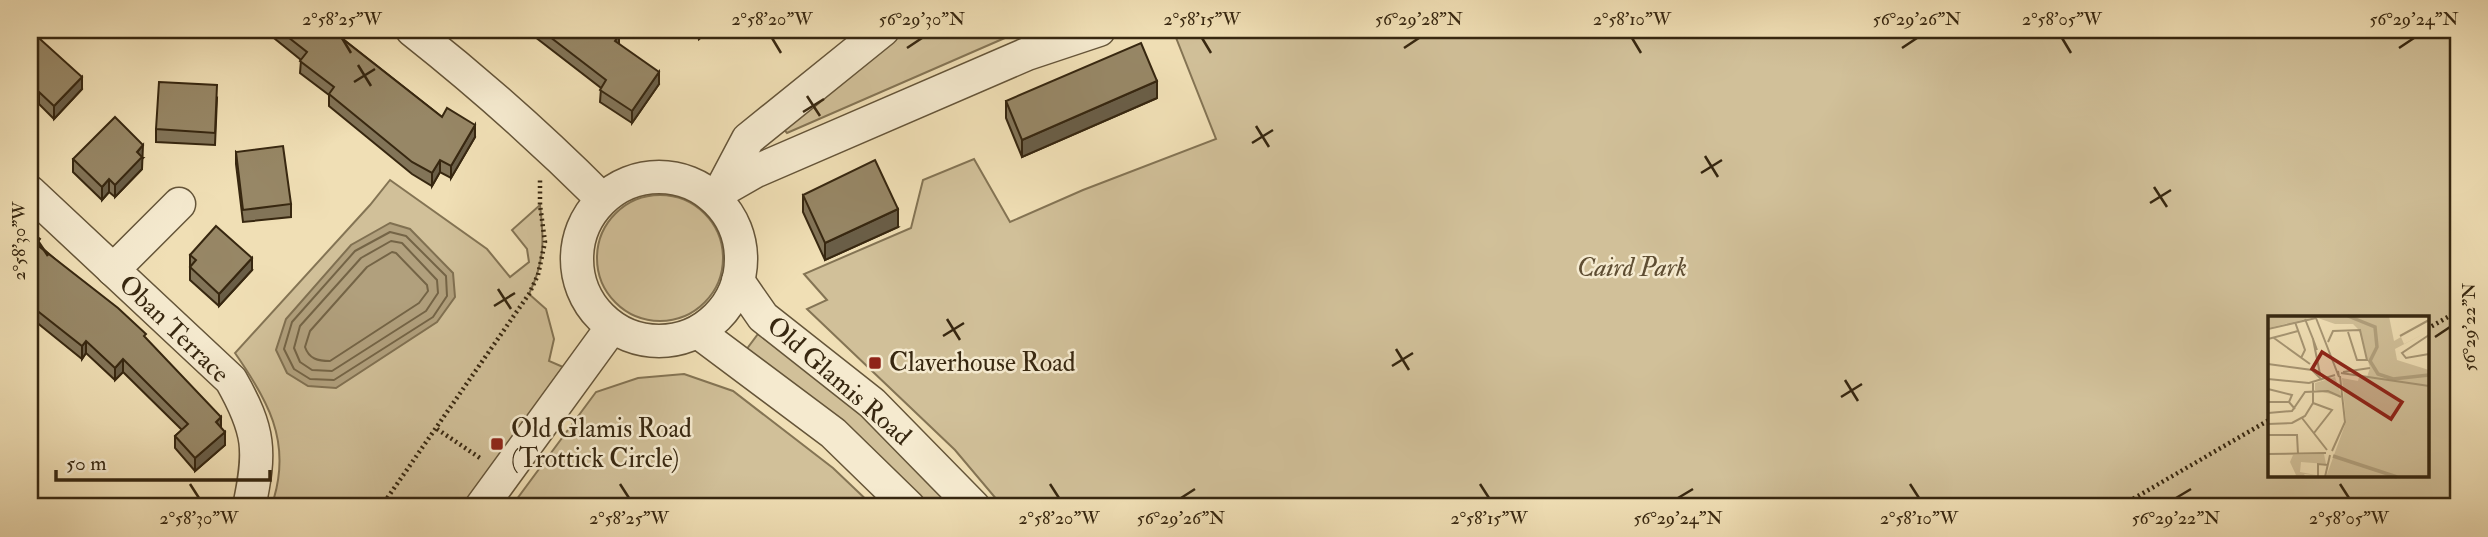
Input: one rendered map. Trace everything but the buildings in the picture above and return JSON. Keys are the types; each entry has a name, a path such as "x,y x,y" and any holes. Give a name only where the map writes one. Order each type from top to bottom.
{"street":[{"path":"412,30 469,75 559,156 602,199"},
{"path":"716,194 748,139 883,30"},
{"path":"716,194 754,172 1027,54 1099,30"},
{"path":"653,177 679,179 716,194 738,235 741,258 738,281 723,311 698,332 671,341 641,340 612,327 592,308 579,282 576,253 584,225 602,199 626,183 653,177"},
{"name":"Oban Terrace","path":"30,192 231,380 247,408 256,435 257,467 249,507"},
{"name":"Oban Terrace","path":"113,270 179,204"},
{"name":"Old Glamis Road","path":"738,281 763,317 872,403 974,507"},
{"path":"481,507 612,327"},
{"name":"Old Glamis Road","path":"698,332 833,433 909,507"}],"path":[{"path":"381,507 529,294 538,275 545,242 540,205 540,175 559,156"},
{"path":"2428,328 2458,311"},
{"path":"2119,507 2268,421"},
{"path":"437,429 503,475"}],"green space":[{"path":"899,30 1011,30 1014,34 787,133 780,125"},
{"name":"Caird Park","path":"1173,30 2458,30 2458,507 1003,507 955,450 807,309 827,300 804,274 911,228 923,180 974,159 1010,222 1083,190 1216,139"},
{"path":"390,180 487,249 510,277 529,262 527,249 512,230 540,205 542,250 538,271 529,294 546,309 554,339 549,361 563,367 464,507 288,507 274,498 280,457 273,421 257,387 235,353"},
{"path":"660,195 684,200 704,214 718,234 723,258 718,282 704,302 684,316 660,321 636,316 616,302 602,282 597,258 602,234 616,214 636,200"},
{"path":"758,334 862,412 954,507 930,507 847,427 746,350"},
{"path":"684,374 733,391 833,468 874,507 511,507 596,392 638,378"}],"water":[{"path":"390,223 410,229 453,273 455,297 437,322 336,388 308,386 287,373 276,350 286,319 351,245"}],"place":[{"name":"Claverhouse Road","path":"875,363"},
{"name":"Old Glamis Road (Trottick Circle)","path":"497,444"}]}
